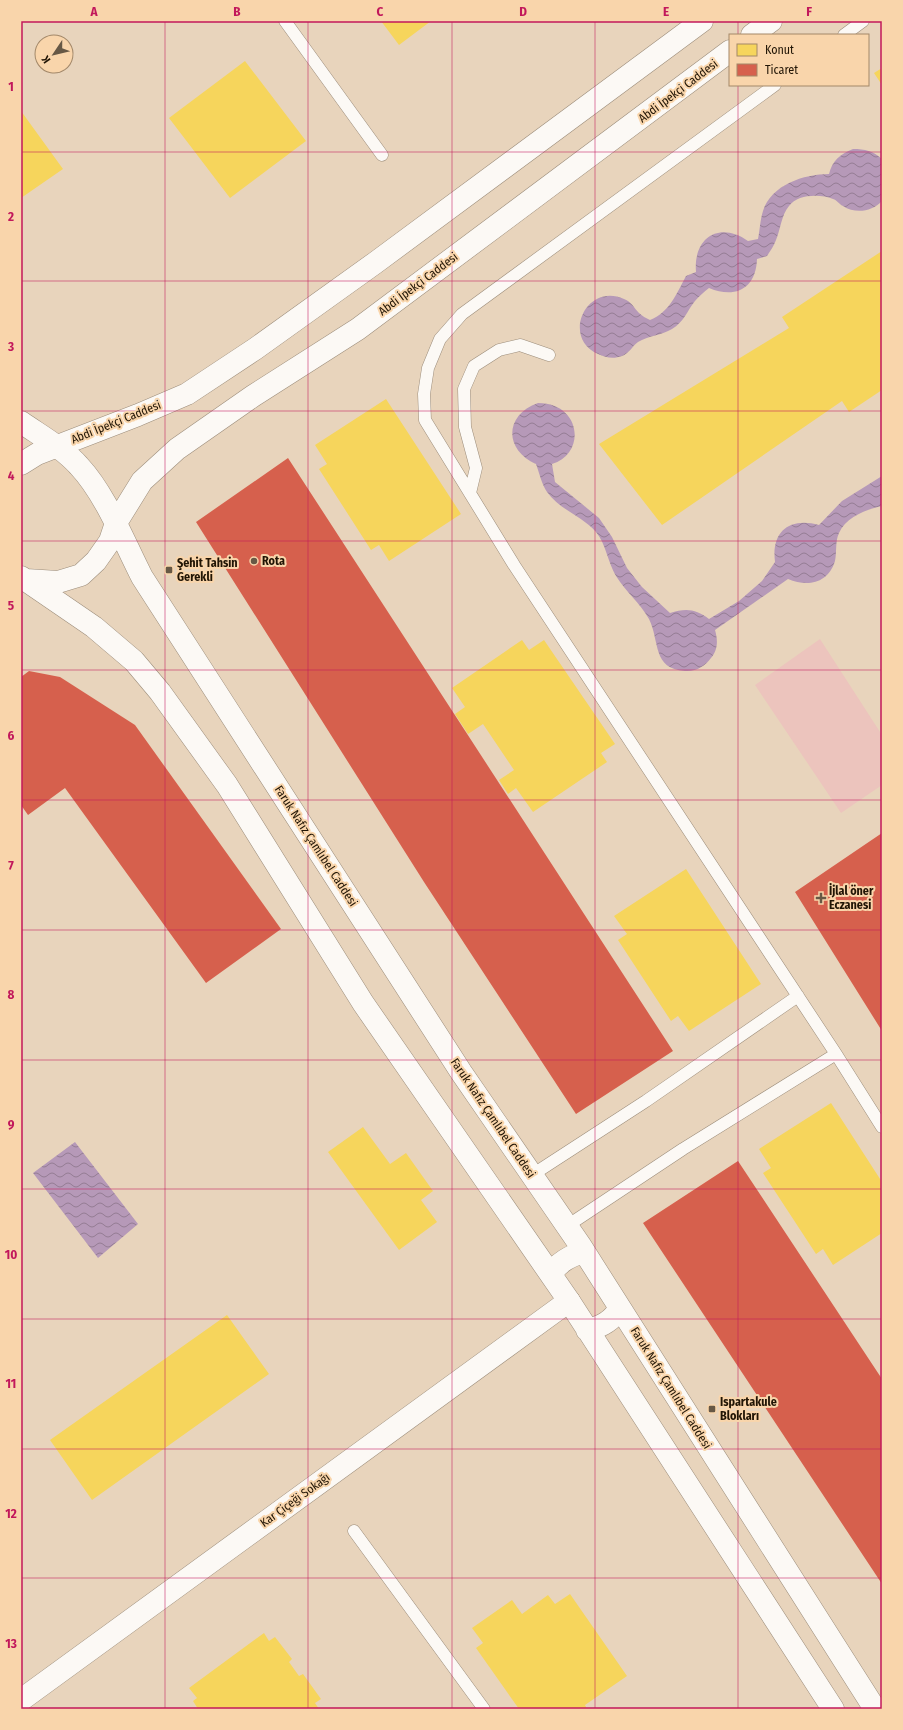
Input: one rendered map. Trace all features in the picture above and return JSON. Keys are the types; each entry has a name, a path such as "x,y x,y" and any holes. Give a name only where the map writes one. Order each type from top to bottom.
{"street":[{"name":"Abdi İpekçi Caddesi","path":"57,446 138,415 187,394 256,349 375,263 702,21"},
{"path":"753,34 771,21"},
{"name":"Abdi İpekçi Caddesi","path":"116,523 142,481 177,448 253,396 358,329 729,53"},
{"name":"Faruk Nafız Çamlıbel Caddesi","path":"21,422 57,446 80,466 101,497 116,523 142,577 461,1072 584,1252 875,1709"},
{"path":"21,464 37,454 57,446"},
{"path":"22,580 58,582 81,575 96,561 110,541 116,523"},
{"path":"22,580 94,627 134,661 160,692 227,784 363,1003 569,1301 832,1709"},
{"path":"550,1274 557,1265 572,1255 584,1252"},
{"name":"Kar Çiçeği Sokağı","path":"21,1700 569,1301"},
{"path":"587,1330 599,1328 614,1317 620,1308"}],"lane":[{"path":"285,21 382,155"},
{"path":"845,34 863,21"},
{"path":"774,86 462,314 440,339 428,368 424,394 425,420 514,565 836,1054 882,1127"},
{"path":"470,493 476,468 464,427 464,389 474,366 499,350 520,345 549,355"},
{"path":"532,1175 646,1101 798,996"},
{"path":"567,1226 683,1149 836,1054"},
{"path":"354,1531 484,1709"}],"shaded area":[{"path":"820,639 882,735 882,785 841,813 755,685"}],"water":[{"path":"853,149 869,151 882,159 882,201 878,205 868,210 858,211 848,209 828,197 810,196 798,199 786,210 778,236 773,246 767,256 757,259 753,278 742,289 735,292 727,292 709,288 697,299 676,326 668,331 638,342 622,356 610,358 598,354 587,346 581,336 580,325 583,314 589,305 599,298 610,296 627,300 640,314 650,320 657,317 672,302 686,276 696,272 696,260 699,250 710,236 728,232 738,235 748,241 758,239 763,211 773,194 799,179 809,176 829,174 832,165 837,158"},
{"path":"538,403 552,405 563,411 571,419 574,429 574,440 571,450 563,458 552,464 555,482 599,518 612,537 627,568 642,587 670,613 681,610 691,610 700,613 709,619 739,601 762,581 775,562 776,542 785,529 791,525 799,523 819,525 842,501 882,476 882,506 870,509 852,518 842,527 837,539 835,561 832,569 822,579 816,582 802,583 788,579 715,630 717,637 716,648 709,661 703,666 689,671 674,669 667,665 662,659 649,619 616,576 605,548 596,532 552,498 544,486 536,464 526,458 518,450 512,433 514,424 527,408"},
{"path":"75,1142 138,1224 98,1258 33,1173"}],"building: Konut":[{"path":"381,21 431,21 399,45"},
{"path":"245,61 306,141 230,198 169,118"},
{"path":"882,68 882,85 874,73"},
{"path":"21,111 63,169 21,198"},
{"path":"882,251 882,390 849,412 842,401 662,525 599,444 789,328 782,317"},
{"path":"386,399 461,514 389,561 379,545 371,550 319,469 327,464 315,445"},
{"path":"522,640 529,650 544,640 615,744 601,753 607,762 533,812 516,788 508,794 499,780 514,770 483,724 468,734 455,714 465,707 452,688"},
{"path":"686,869 761,984 689,1031 678,1016 671,1021 618,940 627,934 614,916"},
{"path":"831,1103 882,1182 882,1233 833,1265 823,1249 816,1254 763,1173 771,1168 759,1149"},
{"path":"363,1127 390,1164 406,1153 433,1191 421,1200 437,1222 399,1250 328,1152"},
{"path":"227,1315 269,1374 92,1500 50,1440"},
{"path":"570,1594 627,1676 585,1705 587,1709 519,1709 476,1648 483,1643 472,1628 512,1600 522,1614 548,1595 555,1604"},
{"path":"264,1633 269,1641 275,1637 292,1659 289,1662 299,1676 303,1674 321,1699 315,1703 319,1709 198,1709 193,1701 197,1698 189,1688"}],"building: Ticaret":[{"path":"288,458 673,1051 576,1114 424,882 196,522"},
{"path":"29,671 60,677 135,725 281,929 206,983 65,788 28,815 21,805 21,677"},
{"path":"882,833 882,1031 795,892"},
{"path":"738,1161 882,1379 882,1584 643,1223"}],"place":[{"name":"Rota","path":"254,561"},
{"name":"Şehit Tahsin Gerekli","path":"169,570"},
{"name":"İjlal öner Eczanesi","path":"821,898"},
{"name":"Ispartakule Blokları","path":"712,1409"}]}
